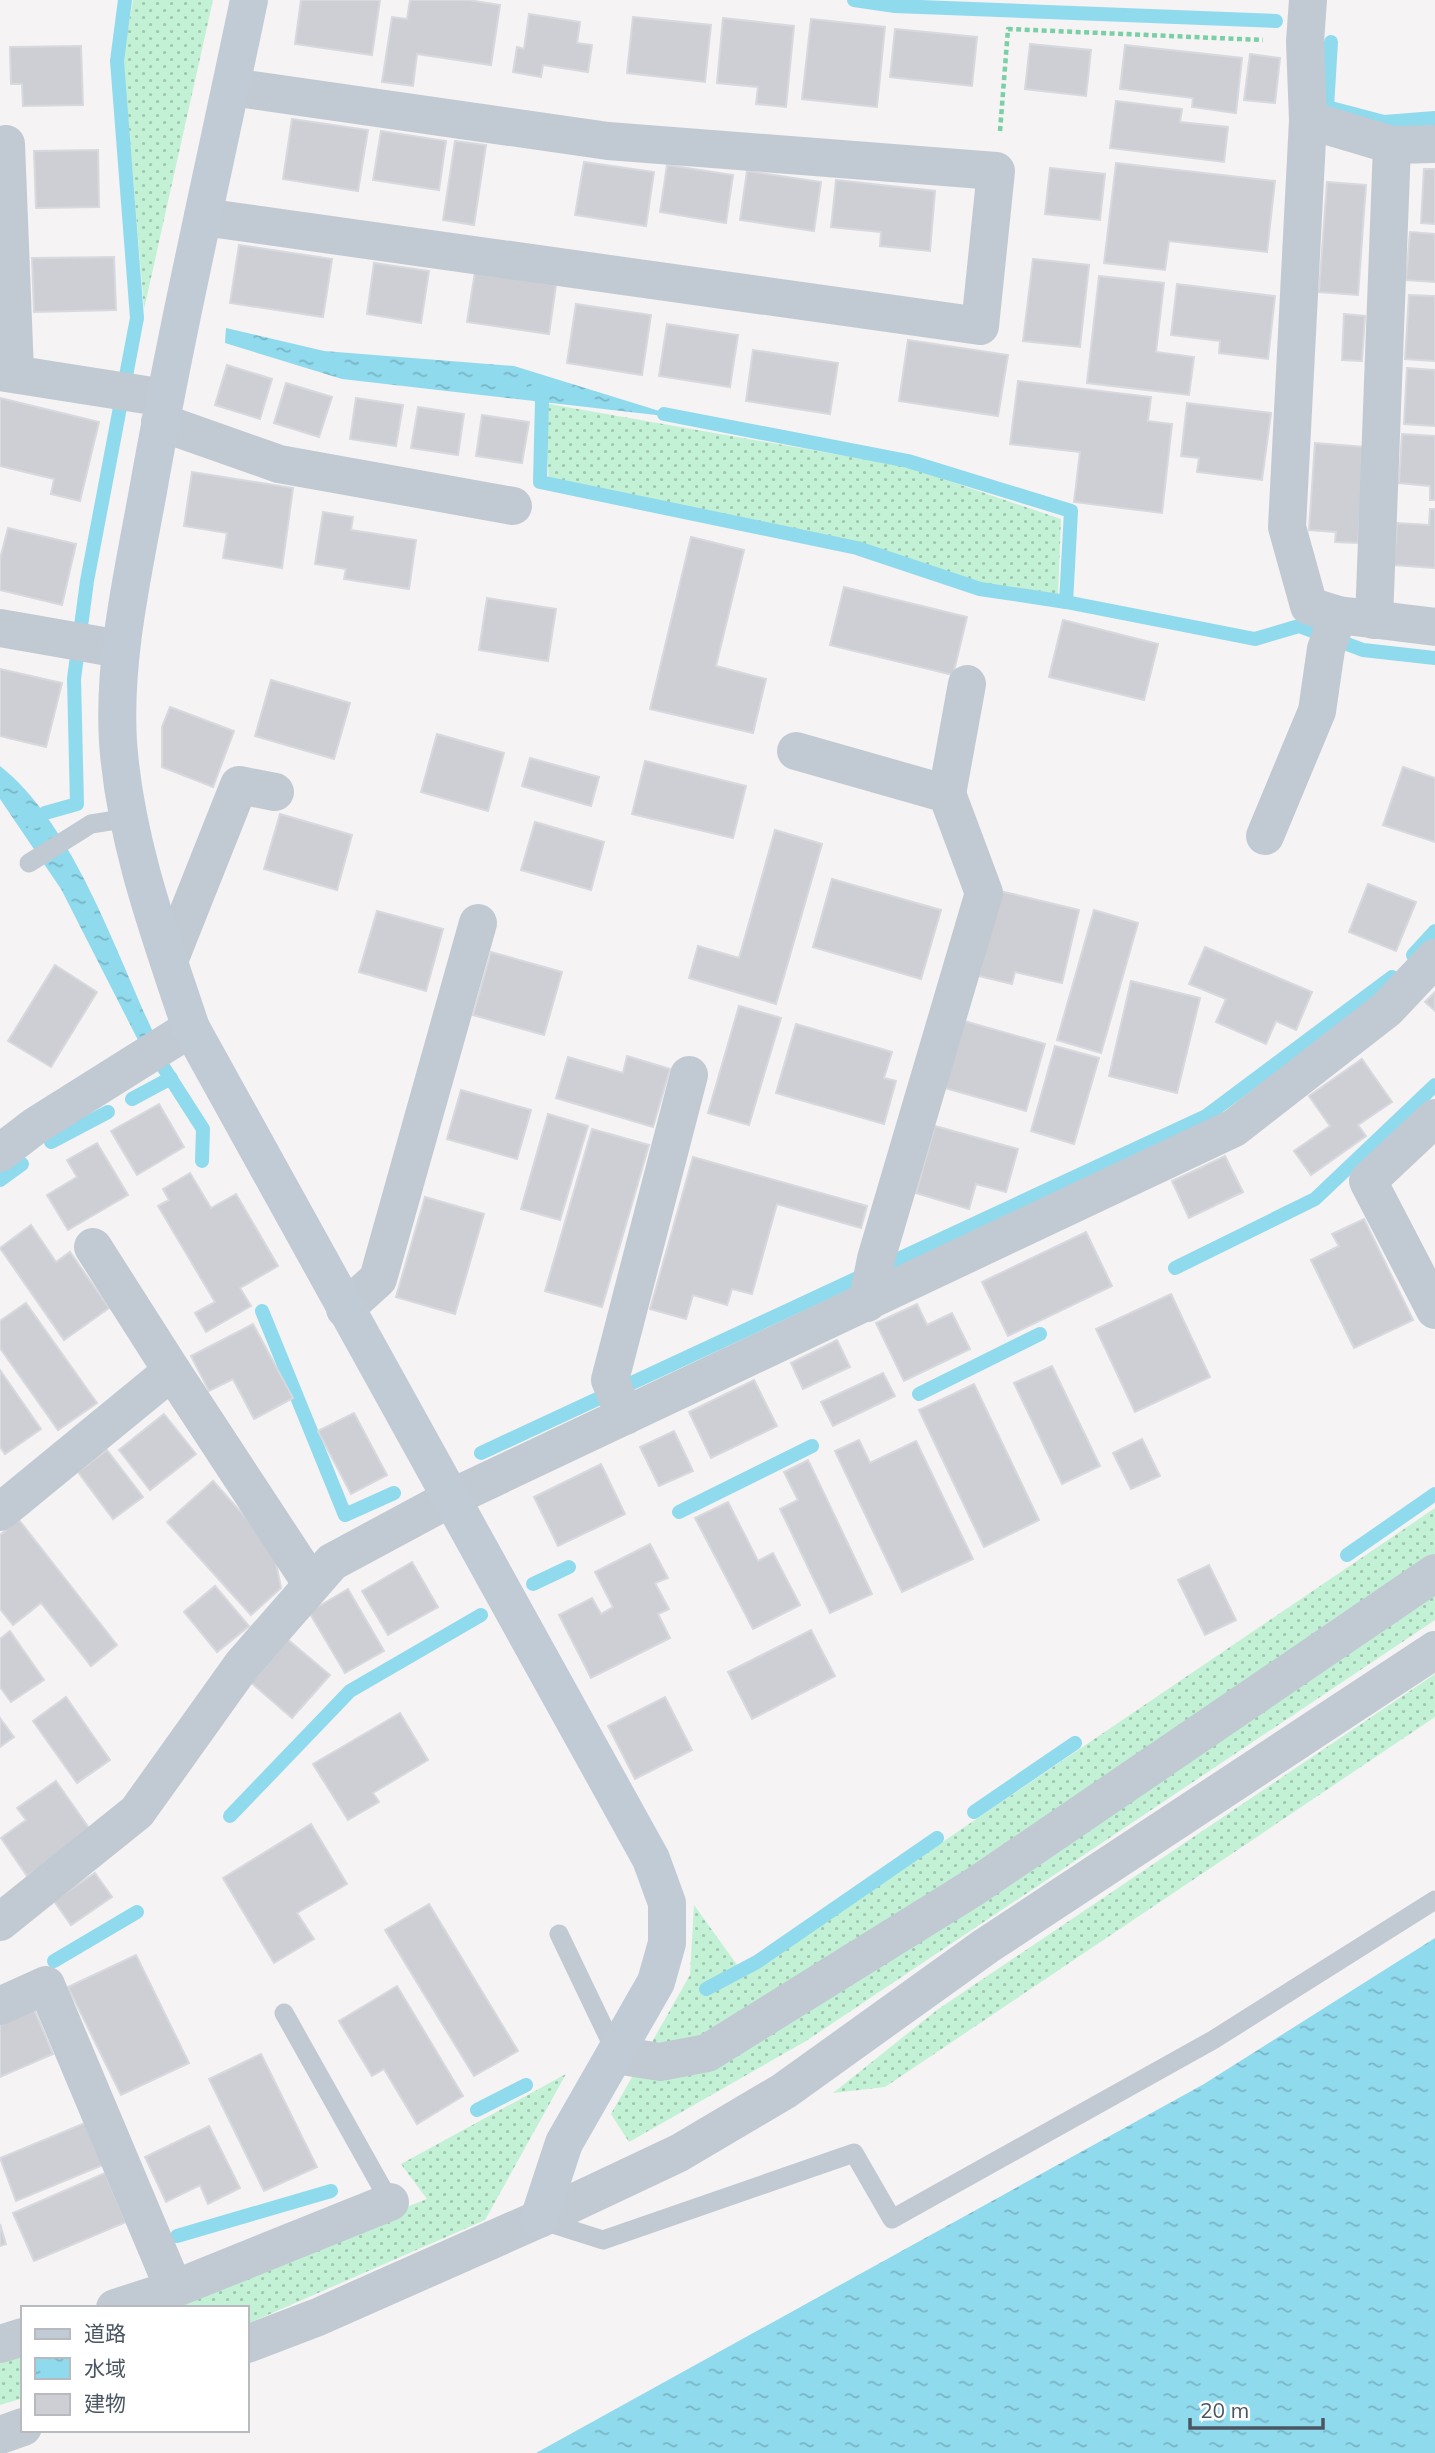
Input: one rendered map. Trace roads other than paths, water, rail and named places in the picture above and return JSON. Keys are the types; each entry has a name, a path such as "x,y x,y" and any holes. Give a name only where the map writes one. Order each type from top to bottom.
{"street":[{"path":"169,961 144,887 129,818 118,744 90,643 143,400 203,217 249,0"},
{"path":"1308,0 1305,42 1308,120 1287,527 1310,606 1346,628 1435,627"},
{"path":"203,217 980,326 996,171 608,141 231,87"},
{"path":"1308,120 1392,145 1435,144"},
{"path":"6,144 8,372 143,400 279,464 513,506"},
{"path":"1265,836 1317,711 1346,628 1392,145"},
{"path":"0,628 90,643"},
{"path":"867,1303 876,1259 984,893 947,794 967,684"},
{"path":"796,751 947,794"},
{"path":"275,792 239,785 169,961 164,1045 345,1309 651,1860 667,1903 667,1943 656,1982 564,2143 539,2220"},
{"path":"345,1309 378,1279 478,923"},
{"path":"0,1922 137,1812 242,1665 331,1562 451,1497 1234,1128 1387,1009 1435,958"},
{"path":"0,1153 35,1126 164,1045"},
{"path":"625,1416 610,1380 689,1075"},
{"path":"1435,1118 1368,1181 1435,1310"},
{"path":"93,1247 311,1583"},
{"path":"0,1512 172,1371"},
{"path":"616,2055 660,2062 707,2053 974,1887 1435,1573"},
{"path":"248,2344 318,2317 539,2220 679,2153 784,2091 986,1946 1435,1650"},
{"path":"0,2006 46,1985 174,2289"},
{"path":"122,2306 174,2289 390,2202"},
{"path":"0,2344 21,2338"},
{"path":"0,2435 21,2428"}],"lane":[{"path":"29,863 91,824 129,818"},
{"path":"539,2220 603,2240 854,2152 892,2219 1213,2040 1435,1900"},
{"path":"559,1934 616,2055"},
{"path":"284,2012 390,2202"}],"water":[{"path":"226,328 324,351 514,366 682,418 342,379 225,343"},
{"path":"0,766 26,790 70,853 107,927 153,1032 138,1040 61,889 0,799"},
{"path":"1435,1938 1435,2453 536,2453 1204,2084"}],"waterway":[{"path":"33,822 45,813 77,804 74,679 87,581 137,318 117,61 125,0"},
{"path":"854,0 895,6 1276,21"},
{"path":"1331,42 1327,107 1384,122 1435,118"},
{"path":"538,388 542,401 540,482 857,548 980,589 1066,602"},
{"path":"664,414 908,461 1071,511 1066,602 1255,639 1299,626 1363,650 1435,658"},
{"path":"1413,955 1435,931"},
{"path":"481,1453 1206,1116 1392,977"},
{"path":"155,1054 203,1129 202,1161"},
{"path":"132,1099 171,1078"},
{"path":"1175,1268 1315,1199 1435,1085"},
{"path":"51,1142 108,1112"},
{"path":"0,1180 22,1164"},
{"path":"262,1311 345,1515 394,1493"},
{"path":"919,1394 1040,1334"},
{"path":"679,1512 812,1446"},
{"path":"1347,1555 1435,1494"},
{"path":"533,1584 569,1567"},
{"path":"230,1816 350,1691 481,1615"},
{"path":"974,1812 1075,1743"},
{"path":"706,1989 757,1962 937,1838"},
{"path":"54,1961 137,1912"},
{"path":"477,2110 526,2085"},
{"path":"177,2236 331,2191"}]}
